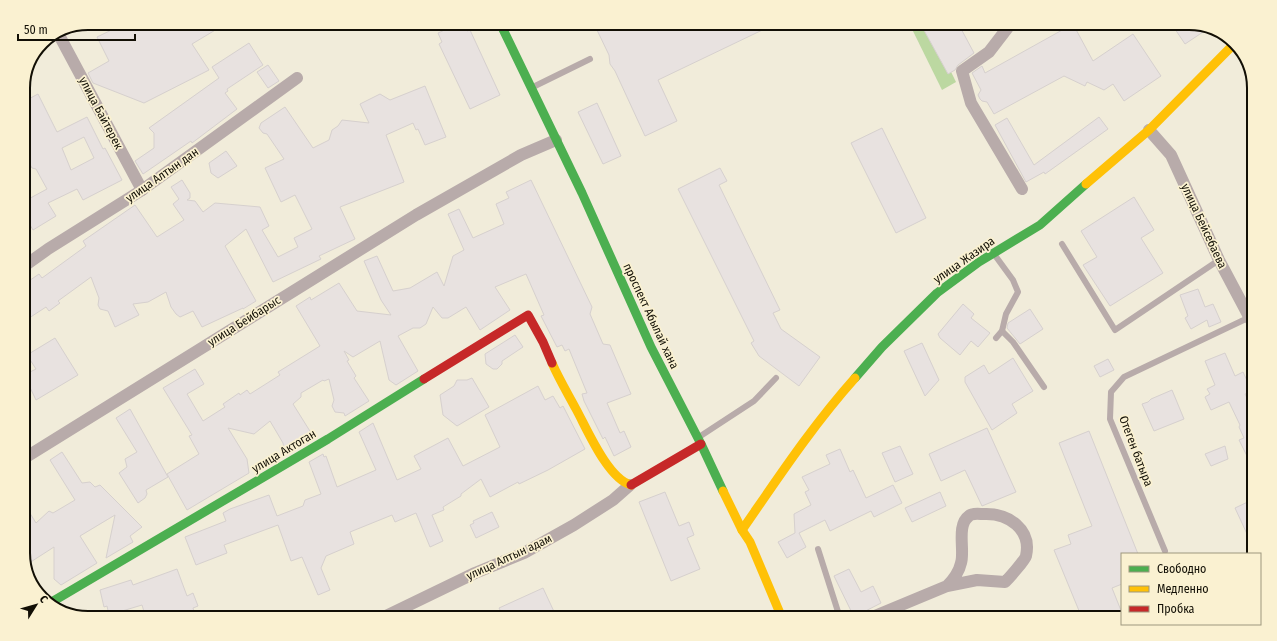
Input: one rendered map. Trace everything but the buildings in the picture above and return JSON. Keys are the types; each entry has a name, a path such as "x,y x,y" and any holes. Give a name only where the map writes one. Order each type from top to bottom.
{"street":[{"name":"проспект Абылай хана","path":"503,30 582,193 651,347 700,441 742,530 750,542 779,611"},
{"path":"1006,30 989,52 962,71 971,103 1022,189"},
{"name":"улица Байтерек","path":"60,37 142,190"},
{"name":"улица Жазира","path":"742,530 793,456 835,400 882,347 937,293 978,262 1040,225 1149,130 1231,48"},
{"name":"улица Алтын дан","path":"30,262 48,248 142,190 297,78"},
{"name":"улица Бейсебаева","path":"1149,130 1171,154 1219,260 1247,313"},
{"name":"улица Бейбарыс","path":"30,455 382,236 467,185 521,154 556,140"},
{"name":"улица Актоган","path":"56,599 295,458 528,315 543,342 557,375 600,455 622,481 630,485"},
{"path":"630,485 700,441"},
{"name":"улица Алтын адам","path":"396,611 475,573 524,552 574,525 612,500 630,485"},
{"path":"887,611 947,586 977,580 1005,582 1025,558 1027,551 1026,540 1014,521 1003,516 989,514 968,516 965,519 961,537 962,562 956,575 947,586"}],"lane":[{"path":"531,88 590,59"},
{"path":"1062,244 1115,330 1219,260"},
{"path":"993,253 1013,280 1018,292 1006,314 1002,331 996,338"},
{"name":"Отеген батыра","path":"1165,551 1110,419 1111,392 1124,377 1247,324"},
{"path":"1002,331 1013,342 1044,387"},
{"path":"700,441 754,401 776,378"},
{"path":"818,549 838,611"}],"green space":[{"path":"912,30 930,30 956,82 942,90"}],"traffic: fast":[{"path":"503,30 582,193 651,347 701,444 723,491"},
{"path":"855,378 882,347 937,293 979,262 1040,225 1086,184"},
{"path":"56,599 328,439 424,379"}],"traffic: slow":[{"path":"1086,184 1149,130 1231,48"},
{"path":"552,363 606,464 622,481 631,485"},
{"path":"742,530 810,433 855,378"},
{"path":"723,491 742,530 750,542 779,611"}],"traffic: jam":[{"path":"424,379 528,315 543,342 552,363"},
{"path":"631,485 701,444"}]}
